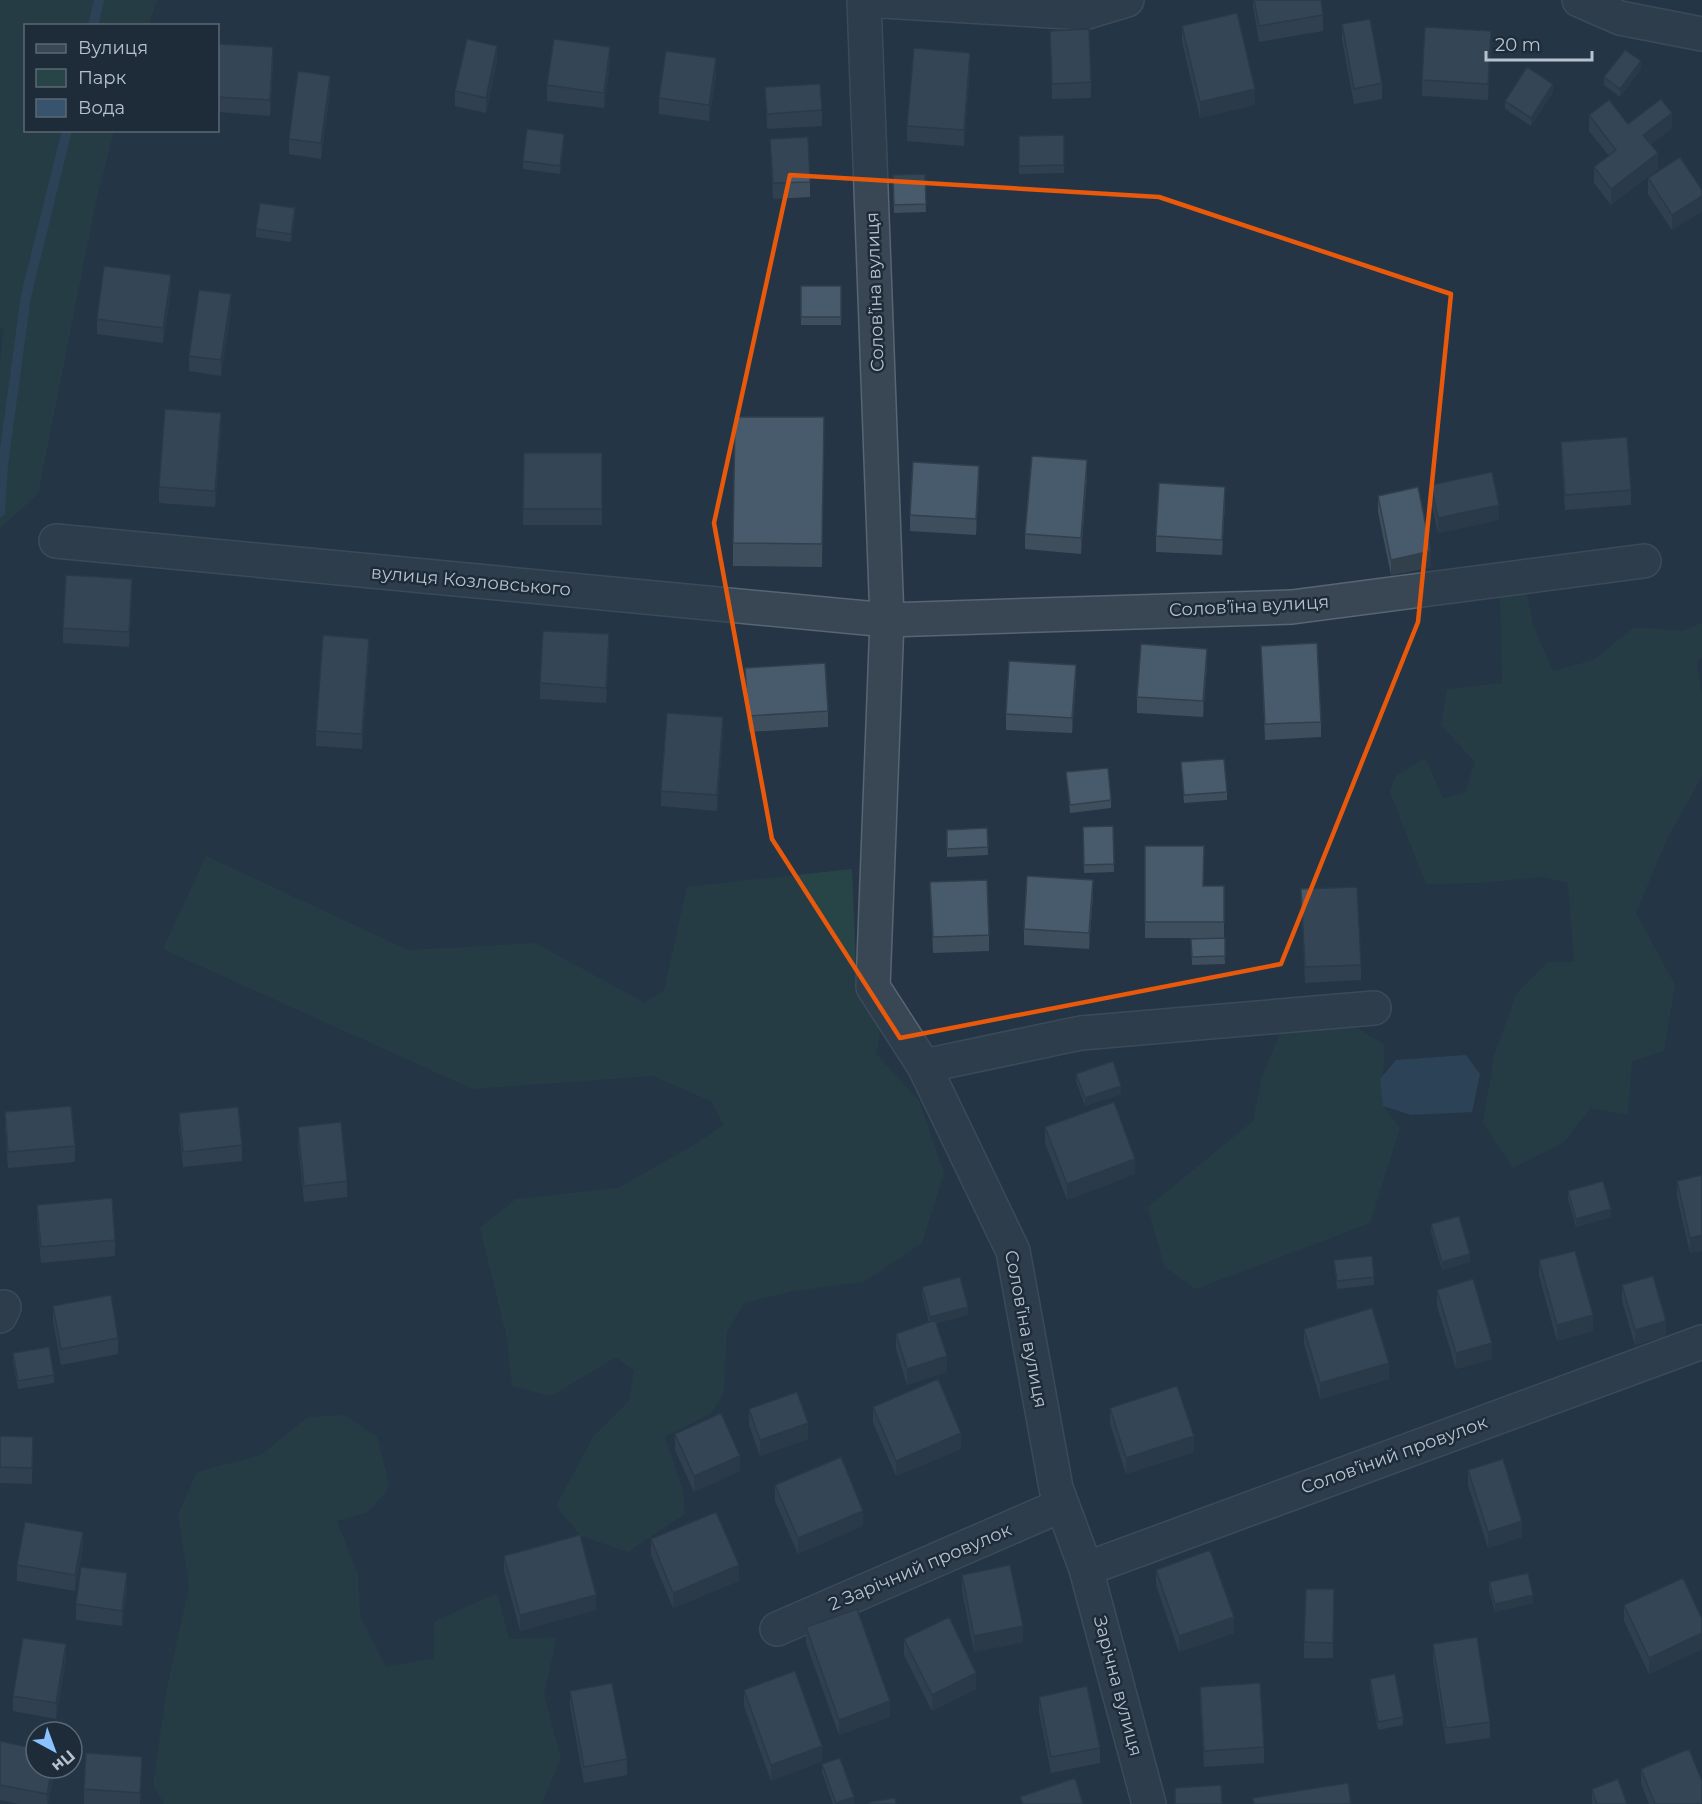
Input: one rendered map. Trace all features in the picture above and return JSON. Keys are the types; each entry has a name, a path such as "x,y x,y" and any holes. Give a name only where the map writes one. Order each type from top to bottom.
{"street":[{"path":"864,0 1084,13 1128,0"},
{"name":"Соловʼїна вулиця","path":"864,0 887,620 873,987 924,1066 1013,1251 1056,1488 1086,1569"},
{"path":"1579,0 1620,18 1702,33"},
{"name":"вулиця Козловського","path":"56,541 887,620"},
{"name":"Соловʼїна вулиця","path":"887,620 1292,607 1644,561"},
{"path":"924,1066 1081,1033 1374,1008"},
{"name":"Соловʼїний провулок","path":"1086,1569 1702,1342"},
{"name":"2 Зарічний провулок","path":"777,1629 1062,1505"},
{"name":"Зарічна вулиця","path":"1086,1569 1149,1804"}],"highlighted area":[{"path":"790,175 1159,197 1451,294 1418,622 1281,964 900,1038 772,839 714,523"}],"green space":[{"path":"0,0 157,0 149,24 24,24 24,132 114,132 96,202 38,494 0,528 0,364 3,328 0,327"},
{"path":"1527,594 1533,625 1553,671 1593,660 1635,627 1683,631 1702,623 1702,658 1697,661 1702,695 1702,776 1667,839 1636,913 1675,985 1664,1051 1632,1061 1628,1115 1591,1108 1564,1142 1513,1168 1483,1123 1494,1055 1517,993 1548,962 1574,962 1568,883 1541,877 1479,883 1426,884 1390,792 1396,776 1425,758 1443,798 1465,793 1475,762 1441,725 1447,689 1502,683 1500,597"},
{"path":"206,856 408,950 535,943 645,1003 664,990 687,887 852,869 857,994 880,1031 877,1055 919,1101 944,1173 922,1243 864,1282 793,1291 744,1303 727,1332 724,1394 710,1414 665,1437 683,1491 685,1514 628,1552 581,1536 556,1506 593,1437 629,1401 634,1371 616,1357 551,1396 512,1386 506,1334 480,1228 516,1199 618,1188 694,1145 724,1125 711,1101 653,1076 473,1089 163,949"},
{"path":"1286,1019 1359,1029 1384,1045 1383,1106 1400,1128 1370,1223 1196,1289 1164,1266 1148,1207 1253,1121 1262,1076"},
{"path":"345,1415 377,1437 390,1487 368,1512 337,1521 358,1575 360,1616 386,1667 434,1658 434,1622 497,1593 509,1639 557,1637 544,1694 561,1759 541,1804 164,1804 153,1784 166,1693 189,1586 178,1515 197,1472 261,1455 308,1417"}],"water":[{"path":"1466,1055 1480,1074 1472,1112 1411,1115 1383,1106 1380,1079 1396,1060"}],"building":[{"path":"1254,0 1321,0 1323,15 1259,26"},
{"path":"1237,13 1255,89 1200,102 1182,26"},
{"path":"1370,19 1382,83 1354,89 1342,24"},
{"path":"1425,27 1491,31 1488,84 1422,80"},
{"path":"1089,29 1091,82 1052,84 1050,31"},
{"path":"467,39 497,46 486,98 455,91"},
{"path":"554,39 610,47 604,93 547,85"},
{"path":"219,44 273,47 270,100 219,97"},
{"path":"914,48 970,53 964,130 907,126"},
{"path":"1625,50 1641,61 1620,89 1604,77"},
{"path":"666,51 716,58 709,105 659,98"},
{"path":"1527,67 1553,84 1531,118 1505,101"},
{"path":"298,71 330,76 321,143 289,139"},
{"path":"820,84 822,110 767,114 765,87"},
{"path":"1661,99 1672,113 1643,135 1658,153 1611,189 1594,167 1616,150 1589,115 1609,100 1628,124"},
{"path":"527,129 564,134 560,166 523,161"},
{"path":"1064,135 1064,165 1019,166 1019,136"},
{"path":"808,137 810,182 773,183 770,139"},
{"path":"1680,157 1702,190 1702,196 1672,215 1648,178"},
{"path":"925,174 926,204 894,205 893,175"},
{"path":"260,203 295,208 291,234 256,229"},
{"path":"104,266 171,275 163,328 97,319"},
{"path":"801,286 841,286 841,317 801,317"},
{"path":"199,290 231,294 221,360 189,356"},
{"path":"165,409 221,413 215,491 159,487"},
{"path":"735,417 824,417 822,544 733,543"},
{"path":"1627,437 1631,490 1565,495 1561,442"},
{"path":"524,453 602,453 602,509 523,509"},
{"path":"1032,456 1087,460 1081,538 1025,534"},
{"path":"913,462 979,466 976,519 910,515"},
{"path":"1492,472 1499,505 1438,518 1431,485"},
{"path":"1159,483 1225,487 1222,540 1156,536"},
{"path":"1418,487 1431,551 1391,560 1378,496"},
{"path":"66,575 132,579 129,632 63,628"},
{"path":"543,631 609,634 606,688 540,683"},
{"path":"323,635 369,639 362,734 316,731"},
{"path":"1317,643 1321,722 1265,724 1261,646"},
{"path":"1141,644 1207,649 1203,701 1137,697"},
{"path":"1009,661 1076,665 1072,718 1006,714"},
{"path":"825,663 828,711 748,716 745,668"},
{"path":"667,713 723,717 717,795 661,791"},
{"path":"1224,759 1227,792 1184,795 1181,762"},
{"path":"1108,768 1111,800 1070,805 1066,772"},
{"path":"1113,826 1114,864 1084,865 1083,827"},
{"path":"987,828 988,847 947,849 947,830"},
{"path":"1145,846 1204,846 1203,886 1224,886 1224,922 1145,922"},
{"path":"1027,876 1093,880 1089,933 1024,929"},
{"path":"987,880 989,935 933,937 930,882"},
{"path":"1357,887 1361,965 1305,967 1301,889"},
{"path":"1225,938 1225,956 1192,957 1191,939"},
{"path":"1113,1061 1121,1086 1085,1098 1076,1074"},
{"path":"1114,1102 1135,1159 1067,1184 1045,1127"},
{"path":"71,1106 75,1146 8,1152 5,1112"},
{"path":"238,1107 242,1145 183,1152 179,1113"},
{"path":"341,1122 347,1181 304,1186 298,1127"},
{"path":"1702,1175 1702,1235 1690,1238 1677,1181"},
{"path":"1603,1181 1611,1209 1576,1219 1568,1191"},
{"path":"112,1198 115,1240 41,1247 37,1205"},
{"path":"1459,1216 1470,1254 1442,1262 1431,1224"},
{"path":"1575,1251 1593,1315 1557,1325 1539,1260"},
{"path":"1372,1256 1374,1277 1337,1281 1334,1260"},
{"path":"1653,1276 1666,1321 1635,1330 1622,1285"},
{"path":"960,1277 968,1307 930,1317 922,1287"},
{"path":"1473,1279 1492,1343 1456,1353 1437,1290"},
{"path":"111,1295 118,1338 61,1349 53,1306"},
{"path":"1372,1308 1389,1363 1320,1383 1304,1329"},
{"path":"935,1320 947,1356 907,1369 896,1334"},
{"path":"49,1347 54,1375 18,1381 13,1353"},
{"path":"938,1379 961,1433 896,1461 873,1407"},
{"path":"1177,1386 1194,1436 1126,1458 1110,1408"},
{"path":"797,1392 808,1423 760,1440 749,1409"},
{"path":"721,1413 740,1456 694,1476 675,1434"},
{"path":"0,1436 33,1437 32,1468 0,1467"},
{"path":"841,1457 863,1511 798,1538 775,1485"},
{"path":"1503,1459 1522,1521 1488,1532 1468,1470"},
{"path":"716,1512 739,1565 673,1593 651,1539"},
{"path":"25,1522 83,1532 75,1575 17,1565"},
{"path":"580,1535 596,1595 520,1615 504,1556"},
{"path":"1210,1550 1234,1617 1179,1636 1156,1570"},
{"path":"1010,1565 1023,1626 974,1636 962,1575"},
{"path":"81,1567 127,1573 122,1611 76,1604"},
{"path":"1528,1573 1533,1595 1495,1604 1489,1582"},
{"path":"1683,1578 1702,1619 1702,1633 1649,1658 1624,1605"},
{"path":"1306,1589 1334,1589 1333,1643 1304,1642"},
{"path":"857,1609 890,1701 839,1720 806,1627"},
{"path":"949,1617 976,1673 932,1695 904,1639"},
{"path":"1477,1637 1490,1722 1446,1728 1433,1644"},
{"path":"23,1638 66,1644 56,1703 13,1696"},
{"path":"795,1671 822,1746 771,1765 744,1690"},
{"path":"1395,1674 1403,1717 1378,1722 1370,1679"},
{"path":"612,1683 627,1759 584,1767 570,1691"},
{"path":"1260,1683 1264,1747 1204,1751 1200,1687"},
{"path":"1087,1686 1100,1748 1051,1757 1039,1697"},
{"path":"0,1741 24,1746 24,1780 50,1780 47,1794 0,1785"},
{"path":"1689,1749 1702,1781 1702,1804 1655,1804 1641,1769"},
{"path":"86,1753 142,1757 140,1793 84,1789"},
{"path":"840,1758 854,1797 836,1803 822,1764"},
{"path":"1075,1778 1083,1804 1023,1804 1020,1797"},
{"path":"1618,1779 1627,1804 1597,1804 1592,1789"},
{"path":"1348,1783 1351,1804 1254,1804 1253,1798"},
{"path":"1221,1785 1222,1804 1175,1804 1175,1788"},
{"path":"895,1798 896,1804 870,1804 870,1802"}],"waterway":[{"path":"93,24 99,0"},
{"path":"0,512 3,464 26,296 67,132"}]}
